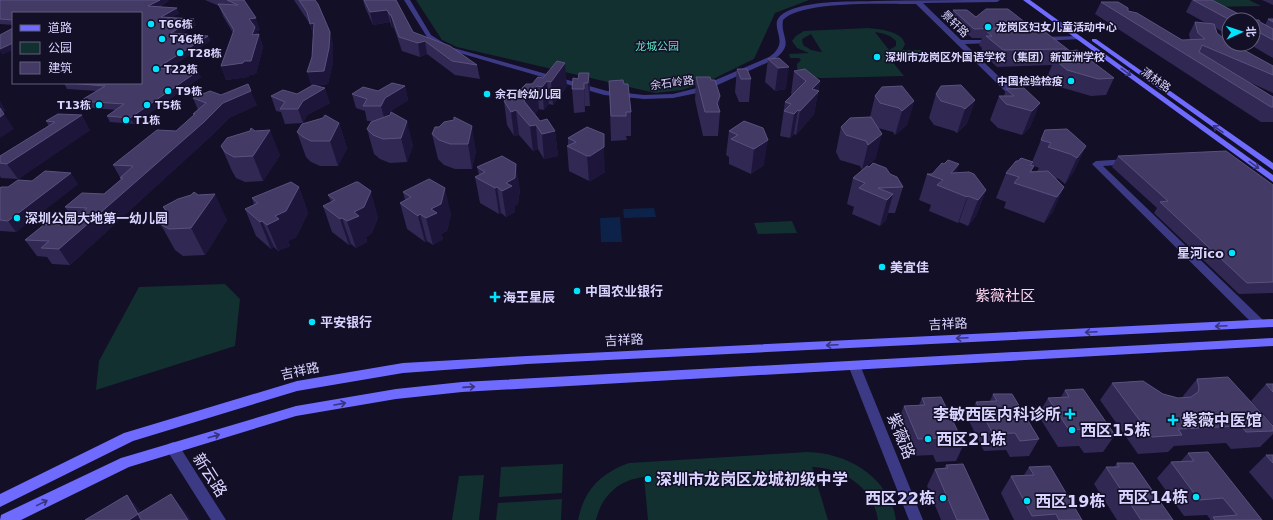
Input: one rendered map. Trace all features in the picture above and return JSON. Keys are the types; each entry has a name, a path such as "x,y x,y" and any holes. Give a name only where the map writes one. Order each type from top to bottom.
{"main road":[{"name":"清林路","path":"1026,0 1273,179"},
{"name":"清林路","path":"1037,0 1273,167"},
{"name":"吉祥路","path":"0,501 129,437 297,386 403,368 527,360 1273,323"},
{"path":"6,520 126,462 296,411 396,394 462,387 1273,342"}],"street":[{"name":"余石岭路","path":"407,0 429,36 448,48 607,93 644,97 673,96 699,90 768,60 776,55 782,45 783,39 779,27 780,21 788,13 797,9 822,5 997,0"},
{"name":"景轩路","path":"918,2 1013,94"},
{"path":"1036,40 1079,38"},
{"path":"959,42 998,41"},
{"path":"1224,158 1243,157"},
{"path":"1264,161 1273,160"},
{"path":"1141,162 1096,164 1260,324"},
{"name":"紫薇路","path":"854,365 916,520"},
{"name":"新云路","path":"173,448 219,520"}],"green space":[{"name":"龙城公园","path":"416,0 809,0 775,13 754,59 709,81 682,90 655,93 457,47 442,40"},
{"path":"1196,0 1249,0 1261,6 1210,7"},
{"path":"868,28 884,30 900,36 905,44 902,50 921,50 924,53 886,54 904,76 813,77 797,69 797,64 801,60 799,58 790,58 789,54 809,53 797,48 792,41 796,36 804,31","holes":["875,32 892,37 896,41 896,46 889,50","811,34 822,52 811,50 803,45 802,39"]},
{"path":"792,221 797,233 758,234 754,223"},
{"path":"225,284 240,299 235,346 96,390 99,361 139,287"},
{"path":"808,452 823,453 838,457 865,471 876,480 885,492 892,505 896,520 878,520 875,508 870,498 855,482 835,471 812,467 828,520 648,520 644,477 627,481 613,490 603,503 596,520 578,520 589,491 595,484 610,472 629,463"},
{"path":"563,464 562,493 499,497 501,467"},
{"path":"484,475 479,520 452,520 459,476"},
{"path":"562,499 561,520 496,520 498,503"}],"water":[{"path":"654,208 656,217 624,218 623,209"},
{"path":"620,217 622,242 601,242 600,218"}],"building":[{"path":"0,0 160,0 148,6 177,8 161,17 194,19 171,33 208,36 157,68 198,71 130,118 107,116 124,104 80,101 105,86 81,84 142,84 142,12 12,12 12,20 0,19"},
{"path":"227,0 244,0 256,18 249,19 255,27 252,35 259,34 251,61 221,66 234,30 218,4 238,5"},
{"path":"299,0 315,0 330,32 329,48 324,71 307,72 312,57 314,23 310,24 307,12"},
{"path":"364,0 396,0 413,32 450,46 477,65 452,61 425,41 418,43 399,37 391,15 387,10 370,12"},
{"path":"1193,0 1212,0 1235,12 1221,12 1221,15"},
{"path":"1101,2 1118,2 1128,8 1128,11 1137,13 1182,40 1205,39 1198,33 1195,22 1214,24 1217,33 1221,36 1221,52 1248,52 1273,66 1273,75 1202,45 1199,52 1273,97 1273,107"},
{"path":"986,9 1008,9 1031,27 974,29 953,10 967,10 976,17"},
{"path":"1261,23 1273,29 1273,40 1261,33"},
{"path":"1040,28 1070,51 1077,50 1114,78 1098,79 1067,70 1054,59 1066,49 1003,50 986,36 992,36 984,29"},
{"path":"12,29 12,43 0,49 0,35"},
{"path":"779,58 789,67 778,68 768,59"},
{"path":"557,61 565,63 551,82 547,81 542,87 537,86 524,101 540,121 547,119 555,131 542,134 536,125 530,126 516,110 511,112 504,101 513,91 519,91 526,84 532,84 538,77 543,78"},
{"path":"737,69 747,69 751,79 741,79"},
{"path":"805,69 820,81 812,89 819,91 800,111 798,110 794,114 784,111 791,104 785,102 806,81 794,71"},
{"path":"579,73 589,73 588,83 584,83 584,89 572,89 573,78 578,79"},
{"path":"696,77 710,77 711,80 715,80 720,96 717,103 720,112 705,112"},
{"path":"623,80 624,84 628,84 631,112 626,112 626,116 611,116 609,81"},
{"path":"392,83 405,86 385,98 381,106 363,106 367,99 352,94 363,87 378,91"},
{"path":"248,84 251,91 223,103 204,122 59,249 41,248 49,241 25,240 45,224 67,225 87,208 65,207 82,193 104,194 123,178 120,178 133,166 113,165 157,130 176,131 206,103 193,98 210,91 221,95"},
{"path":"313,85 325,88 303,101 298,109 280,109 285,102 271,96 283,90 297,94"},
{"path":"961,85 975,100 965,109 941,101 936,94 941,86"},
{"path":"902,86 914,101 902,111 899,108 880,103 875,96 882,87"},
{"path":"1024,88 1040,103 1032,111 1006,104 999,96 1014,96 1006,89"},
{"path":"0,108 4,114 0,117"},
{"path":"391,112 407,121 401,138 383,139 373,135 367,129 371,122 390,115"},
{"path":"58,114 82,115 7,164 0,163 0,156 55,122 46,121"},
{"path":"325,115 339,123 330,141 311,141 297,132 302,124 323,118"},
{"path":"454,117 472,126 468,144 450,144 439,140 432,134 435,127 439,127 444,122 454,120"},
{"path":"871,117 882,134 868,145 866,141 846,135 841,127 850,118"},
{"path":"744,121 763,128 768,140 754,149 731,139 738,135 729,131"},
{"path":"587,127 604,134 604,147 590,156 567,146 576,142 568,138"},
{"path":"251,128 255,131 270,130 253,156 234,157 225,152 221,146 227,138 250,131"},
{"path":"1067,129 1086,146 1077,158 1070,154 1048,147 1051,143 1041,140 1045,130"},
{"name":"星河ico","path":"1226,151 1273,185 1273,282 1247,283 1160,202 1168,201 1118,156"},
{"path":"502,156 516,164 515,178 506,183 512,186 502,191 497,187 495,188 475,177 485,172 477,167"},
{"path":"1021,158 1033,162 1030,165 1034,166 1030,172 1048,171 1064,187 1057,197 1014,183 1019,177 1006,173 1016,161"},
{"path":"948,160 959,164 951,173 969,172 974,174 986,190 978,200 937,185 943,180 927,174 932,174 942,163 944,164"},
{"path":"873,163 886,168 890,174 897,177 903,187 878,188 893,194 887,200 859,188 865,183 853,178"},
{"path":"45,171 71,173 8,221 0,220 0,188 8,187 18,180 32,181"},
{"path":"429,179 445,188 441,204 431,209 437,213 426,218 420,214 418,216 400,203 411,197 403,192"},
{"path":"291,182 299,187 286,211 275,216 279,219 267,225 262,221 260,222 245,209 258,203 252,198"},
{"path":"356,182 371,191 364,207 354,212 359,216 347,221 342,218 340,219 323,206 335,200 328,195"},
{"path":"194,192 198,195 215,194 191,228 169,229 160,224 156,216 167,211 163,207 178,199 191,195"},
{"path":"1228,377 1273,426 1273,431 1246,432 1241,426 1178,429 1182,435 1152,437 1112,383 1143,381 1163,394 1178,398 1191,397 1198,392 1199,388 1197,379"},
{"path":"1266,384 1273,384 1273,392"},
{"path":"1083,389 1115,435 1096,436 1091,429 1069,430 1048,398 1069,397 1065,390"},
{"path":"993,394 1012,394 1039,439 1020,441 1015,433 993,434 976,402 997,401"},
{"path":"941,397 964,444 944,445 941,438 918,439 904,406 925,405 922,398"},
{"path":"1208,452 1262,520 1215,520 1213,517 1237,515 1223,498 1199,500 1171,462 1194,461 1188,453"},
{"path":"1266,455 1273,455 1273,463"},
{"path":"1117,463 1133,463 1173,520 1141,520 1106,467 1119,467"},
{"path":"963,464 989,520 957,520 935,469 948,468 946,465"},
{"path":"1050,466 1082,520 1059,520 1056,514 1032,516 1011,476 1034,475 1029,467"},
{"path":"171,494 188,520 141,520 138,514"},
{"path":"127,495 138,514 129,520 85,520"}],"place":[{"name":"T66栋","path":"151,24"},
{"name":"龙岗区妇女儿童活动中心","path":"988,27"},
{"name":"T46栋","path":"162,39"},
{"name":"T28栋","path":"180,53"},
{"name":"深圳市龙岗区外国语学校（集团）新亚洲学校","path":"877,57"},
{"name":"T22栋","path":"156,69"},
{"name":"中国检验检疫","path":"1071,81"},
{"name":"T9栋","path":"168,91"},
{"name":"余石岭幼儿园","path":"487,94"},
{"name":"T13栋","path":"99,105"},
{"name":"T5栋","path":"147,105"},
{"name":"T1栋","path":"126,120"},
{"name":"深圳公园大地第一幼儿园","path":"17,218"},
{"name":"星河ico","path":"1232,253"},
{"name":"美宜佳","path":"882,267"},
{"name":"中国农业银行","path":"577,291"},
{"name":"海王星辰","path":"495,297"},
{"name":"平安银行","path":"312,322"},
{"name":"李敏西医内科诊所","path":"1070,414"},
{"name":"紫薇中医馆","path":"1173,420"},
{"name":"西区15栋","path":"1072,430"},
{"name":"西区21栋","path":"928,439"},
{"name":"深圳市龙岗区龙城初级中学","path":"648,479"},
{"name":"西区14栋","path":"1196,497"},
{"name":"西区22栋","path":"943,498"},
{"name":"西区19栋","path":"1027,501"}],"district":[{"name":"紫薇社区","path":"1005,296"}]}
